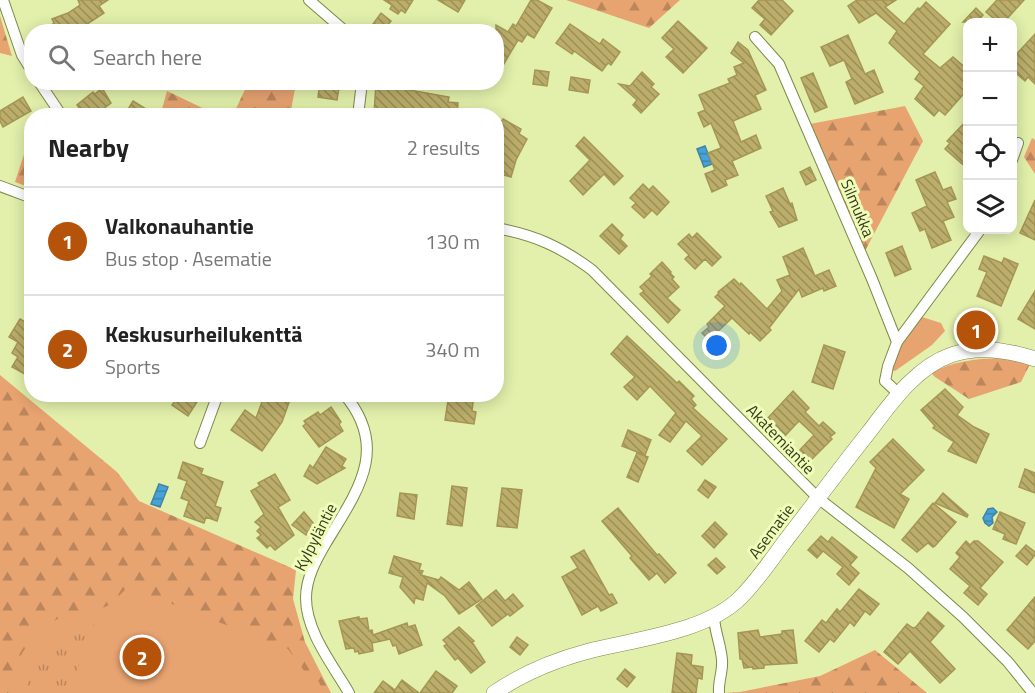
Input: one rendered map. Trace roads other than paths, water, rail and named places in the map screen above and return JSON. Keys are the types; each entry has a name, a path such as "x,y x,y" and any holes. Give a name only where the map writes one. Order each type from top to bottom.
{"street":[{"path":"3,0 24,58"},
{"path":"309,0 337,24"},
{"name":"Silmukka","path":"755,38 778,64 872,279 897,342"},
{"path":"44,90 57,108"},
{"path":"359,108 361,90"},
{"path":"0,186 24,195"},
{"name":"Akatemiantie","path":"504,229 547,241 592,270 818,498 908,568 971,624 1022,676 1033,693"},
{"path":"900,395 885,381 897,342 977,234"},
{"name":"Asematie","path":"495,693 522,675 561,660 686,627 714,618 729,609 748,589 900,395 932,364 950,355 972,349 1018,354 1035,360"},
{"path":"200,443 215,402"},
{"name":"Kylpyläntie","path":"349,693 316,637 309,619 306,599 309,578 317,559 361,484 366,465 367,446 362,422 351,402"},
{"path":"714,618 722,661 718,681 719,693"}],"water":[{"path":"705,146 712,164 704,167 697,149"},
{"path":"159,484 168,487 160,507 151,504"},
{"path":"993,508 997,512 992,517 993,523 989,526 983,518 988,509"}],"place":[{"name":"Valkonauhantie","path":"976,330"},
{"name":"Keskusurheilukenttä","path":"142,657"}]}
